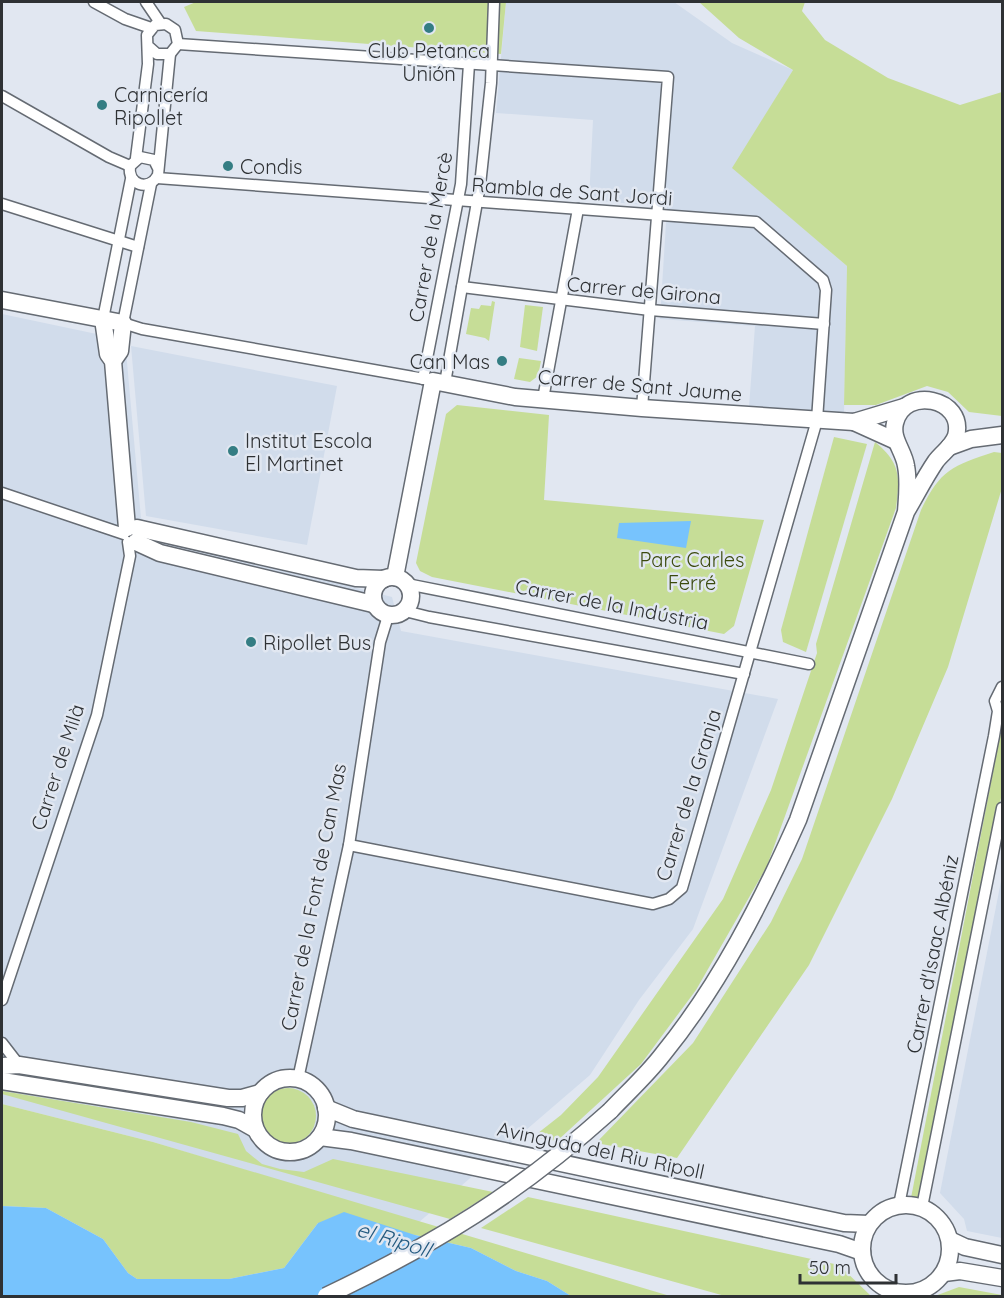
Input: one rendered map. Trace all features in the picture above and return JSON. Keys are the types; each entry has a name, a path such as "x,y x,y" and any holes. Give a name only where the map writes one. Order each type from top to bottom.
{"street":[{"path":"94,2 125,19 175,30 178,44"},
{"path":"146,2 156,26"},
{"name":"Carrer de la Mercè","path":"434,381 462,286 480,185 491,66 494,2"},
{"path":"103,319 133,162 139,149 147,36 156,26"},
{"path":"123,323 155,177 170,54 178,44"},
{"path":"178,44 668,77 642,408"},
{"path":"148,46 157,54 170,54"},
{"name":"Carrer de la Mercè","path":"434,381 458,200 470,64"},
{"path":"2,96 109,157 133,162 150,158 155,177"},
{"path":"131,179 142,186 155,177"},
{"name":"Rambla de Sant Jordi","path":"155,177 756,222 823,280 826,290 817,420"},
{"path":"2,204 138,247"},
{"path":"543,399 578,209"},
{"name":"Carrer de Girona","path":"462,286 562,301 824,324"},
{"name":"Carrer de Sant Jaume","path":"2,300 123,323 160,325 406,372 434,381 543,399 854,422 904,407"},
{"name":"Carrer de Milà","path":"2,1000 97,716 130,556 131,535 113,361 108,354 103,319"},
{"name":"Carrer de Milà","path":"113,361 120,351 123,323"},
{"path":"395,580 434,381"},
{"path":"326,1296 419,1250 480,1213 547,1166 610,1111 663,1056 717,979 761,900 798,820 906,512 957,433 956,422 950,410 934,400 915,400 904,407 895,421 908,487 906,512"},
{"name":"Carrer de la Granja","path":"349,845 653,904 661,903 682,888 817,420"},
{"name":"Carrer de Sant Jaume","path":"854,422 899,447"},
{"path":"956,422 999,435"},
{"path":"899,447 918,460 999,435"},
{"name":"Carrer de la Indústria","path":"2,493 131,535 356,578 395,580 809,664"},
{"name":"Carrer de la Indústria","path":"131,535 160,553 374,604"},
{"path":"395,580 374,588 374,604 379,611 388,616 405,611 744,674"},
{"path":"395,580 411,596 405,611"},
{"name":"Carrer de la Font de Can Mas","path":"297,1079 349,845 380,642 388,616"},
{"name":"Carrer d'Isaac Albéniz","path":"900,1205 1000,713 995,701 1002,689"},
{"name":"Carrer d'Isaac Albéniz","path":"922,1207 1002,808"},
{"path":"2,1043 19,1065"},
{"path":"2,1066 19,1065 228,1098 242,1098 260,1093 277,1081 297,1079 316,1089 326,1108 324,1128 320,1137 312,1145 291,1152 270,1146 255,1129 239,1120 223,1116 2,1082"},
{"path":"255,1129 253,1111 260,1093"},
{"name":"Avinguda del Riu Ripoll","path":"326,1108 365,1121 844,1223 869,1224"},
{"path":"320,1137 351,1141 792,1234 862,1252"},
{"path":"900,1205 922,1207 940,1220 950,1240 950,1254 944,1273 930,1286 920,1291 897,1292 876,1282 869,1273 862,1252 862,1242 869,1224 877,1215 900,1205"},
{"path":"950,1240 965,1247 1002,1255"},
{"path":"944,1273 960,1271 1002,1278"}],"shaded area":[{"path":"506,2 674,2 732,43 793,70 733,168 847,266 844,414 749,407 755,326 660,319 667,207 589,200 593,120 496,113"},
{"path":"2,314 125,340 141,518 164,539 392,597 401,631 778,699 693,929 639,1000 590,1075 418,1223 153,1142 2,1104"},
{"name":"Institut Escola El Martinet","path":"131,346 337,386 307,545 146,516"},
{"path":"1002,876 1002,1238 967,1231 964,1219 940,1193"}],"green space":[{"path":"196,2 506,2 501,54 196,31 184,7"},
{"path":"699,2 805,2 802,11 825,40 888,78 960,105 1002,92 1002,416 969,412 948,392 927,386 876,405 844,405 847,266 732,168 793,70 739,38"},
{"path":"492,301 495,302 489,341 466,334 471,308 479,309 481,305 491,306"},
{"path":"525,305 543,307 537,351 520,347"},
{"path":"519,358 541,361 538,376 530,382 514,379"},
{"name":"Parc Carles Ferré","path":"457,405 549,415 544,500 764,520 734,626 724,634 432,577 420,571 416,563 446,414"},
{"path":"834,437 867,444 806,652 783,642 781,630"},
{"path":"875,442 890,457 897,471 896,508 767,866 696,990 641,1064 557,1141 533,1137 561,1115 598,1077 723,899 771,790 817,653 816,644"},
{"path":"994,452 1002,453 1002,488 948,667 892,799 809,965 677,1158 596,1143 693,1043 771,922 802,859 921,510 935,486 949,471 968,461"},
{"path":"1002,725 1002,793 920,1200 911,1198"},
{"path":"283,1088 293,1088 308,1096 314,1105 316,1116 314,1127 308,1136 293,1144 283,1144 272,1139 265,1132 260,1121 260,1111 265,1100 272,1093"},
{"path":"2,1091 191,1122 238,1134 246,1151 262,1164 280,1169 304,1172 333,1159 493,1192 450,1219 2,1094"},
{"path":"2,1104 153,1142 670,1296 571,1296 547,1281 516,1271 471,1248 415,1235 318,1223 284,1268 229,1279 137,1279 128,1273 103,1239 46,1208 2,1206"},
{"path":"528,1197 839,1265 871,1296 725,1296 481,1228"},
{"path":"959,1287 1002,1295 1002,1296 935,1296"}],"water":[{"path":"691,521 686,548 617,538 619,523"},
{"name":"el Ripoll","path":"2,1206 46,1208 103,1239 128,1273 137,1279 229,1279 284,1268 318,1223 344,1212 415,1235 471,1248 516,1271 547,1281 571,1296 7,1296 2,1295"}],"place":[{"name":"Club Petanca Unión","path":"429,28"},
{"name":"Carnicería Ripollet","path":"102,105"},
{"name":"Condis","path":"228,166"},
{"name":"Can Mas","path":"502,361"},
{"name":"Institut Escola El Martinet","path":"233,451"},
{"name":"Ripollet Bus","path":"251,642"}]}
